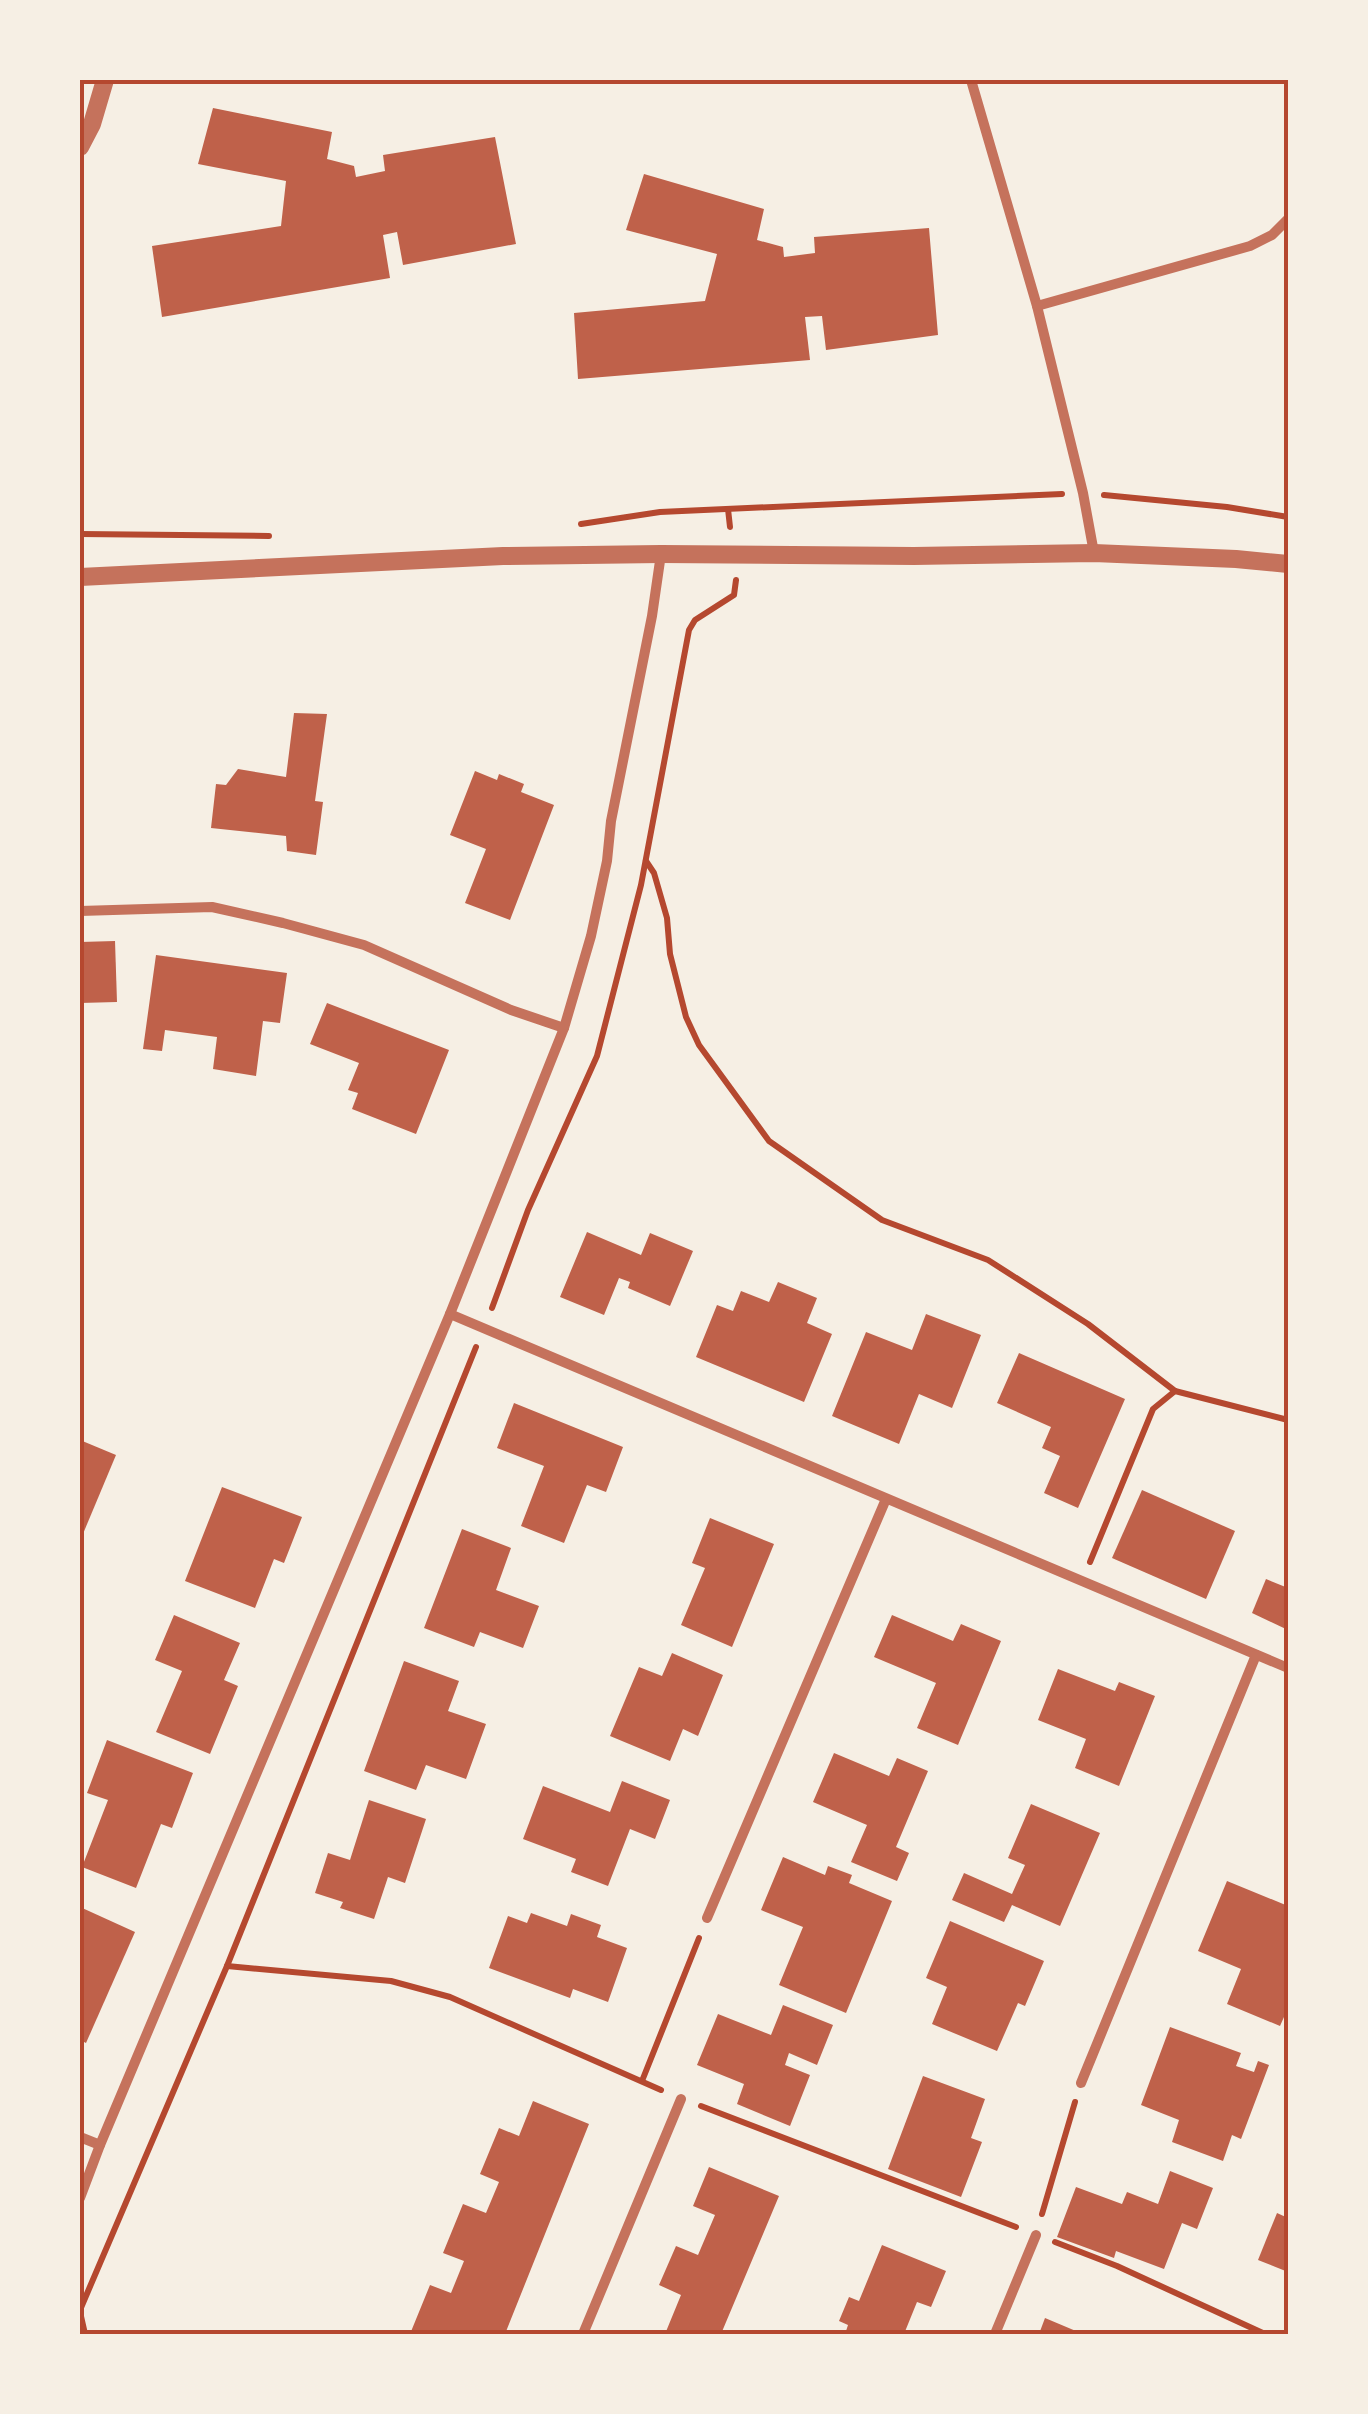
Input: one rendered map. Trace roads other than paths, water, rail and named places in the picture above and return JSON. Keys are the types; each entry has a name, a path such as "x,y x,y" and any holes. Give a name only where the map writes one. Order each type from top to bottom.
{"street":[{"path":"80,147 92,124 105,80"},
{"path":"971,80 1037,306 1094,553"},
{"path":"1037,306 1250,246 1272,235 1288,219"},
{"path":"80,577 502,556 660,554 1094,553 1288,564"},
{"path":"80,2198 450,1314 564,1028 591,936 607,861 660,554"},
{"path":"80,911 212,907 283,923 364,945 511,1010 564,1028"},
{"path":"450,1314 1288,1668"},
{"path":"707,1918 886,1499"},
{"path":"1081,2083 1256,1655"},
{"path":"584,2334 681,2099"},
{"path":"80,2137 100,2145"},
{"path":"995,2334 1036,2235"}]}
